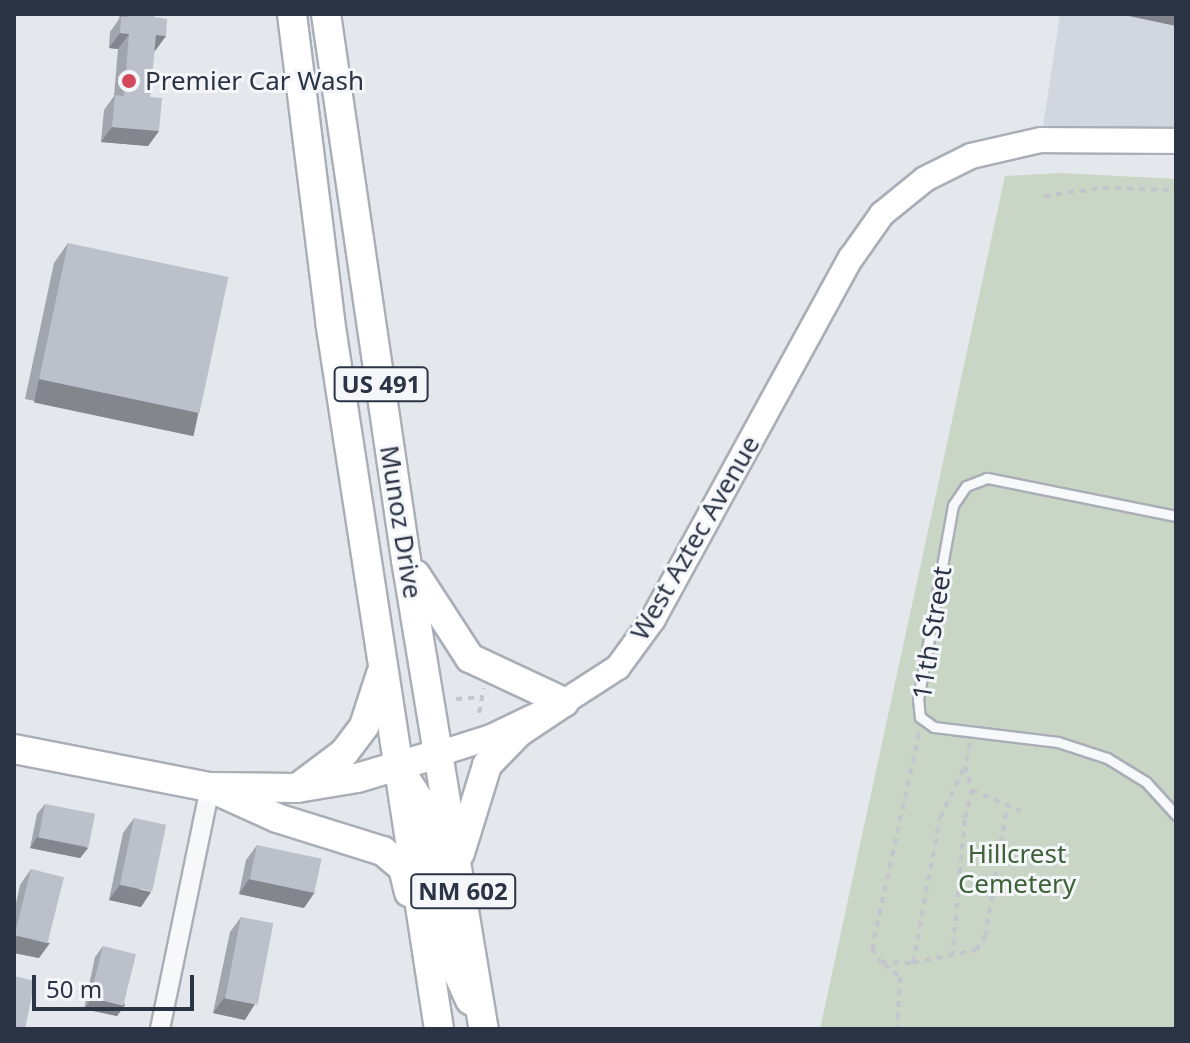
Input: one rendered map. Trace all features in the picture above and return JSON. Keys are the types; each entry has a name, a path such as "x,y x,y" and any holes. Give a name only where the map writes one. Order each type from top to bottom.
{"main road":[{"name":"Munoz Drive","path":"292,14 330,321 439,1029"},
{"name":"Munoz Drive","path":"326,14 406,560 484,1029"},
{"name":"West Aztec Avenue","path":"14,749 210,787 297,788 398,768 491,737 564,702 618,667 653,619 851,258 882,214 925,179 971,156 1041,140 1176,141"},
{"path":"330,321 363,377 413,708 438,754"},
{"path":"406,560 470,658 564,702"},
{"name":"US 491","path":"297,788 344,753 364,726 382,670"},
{"path":"458,862 487,765 519,732 564,702"},
{"path":"398,768 429,815 453,963 484,1029"},
{"path":"210,787 277,818 383,851 403,868 431,978"}],"street":[{"path":"160,1029 210,787"}],"lane":[{"name":"11th Street","path":"1176,516 987,478 966,486 953,505 918,699 920,717 934,727 1058,742 1107,758 1146,782 1176,815"}],"path":[{"path":"1044,196 1103,188 1176,190"},
{"path":"479,713 478,697 491,676"},
{"path":"456,699 478,697"},
{"path":"897,1029 900,977 881,962 872,948 916,759 920,717"},
{"path":"913,963 940,818 965,766 972,733"},
{"path":"952,957 965,818 972,790 965,766"},
{"path":"972,790 1021,811"},
{"path":"881,962 913,963 976,950 985,937 1007,807"}],"shaded area":[{"path":"1060,14 1176,14 1176,141 1041,140"}],"green space":[{"name":"Hillcrest Cemetery","path":"1062,173 1176,179 1176,1029 820,1029 1005,176"}],"building":[{"name":"Premier Car Wash","path":"129,14 154,14 154,17 167,19 166,36 156,35 150,97 162,98 159,131 112,127 115,95 124,96 129,34 120,33 121,17 129,17"},
{"path":"68,243 228,277 200,413 39,379"},
{"path":"45,804 95,814 89,847 39,837"},
{"path":"134,818 166,825 152,891 120,885"},
{"path":"257,845 322,859 314,893 250,879"},
{"path":"31,869 64,877 48,943 15,935"},
{"path":"241,917 273,923 258,1005 225,998"},
{"path":"103,946 136,954 123,1006 90,997"},
{"path":"14,976 35,981 25,1029 14,1029"}],"place":[{"name":"Premier Car Wash","path":"129,81"}]}
